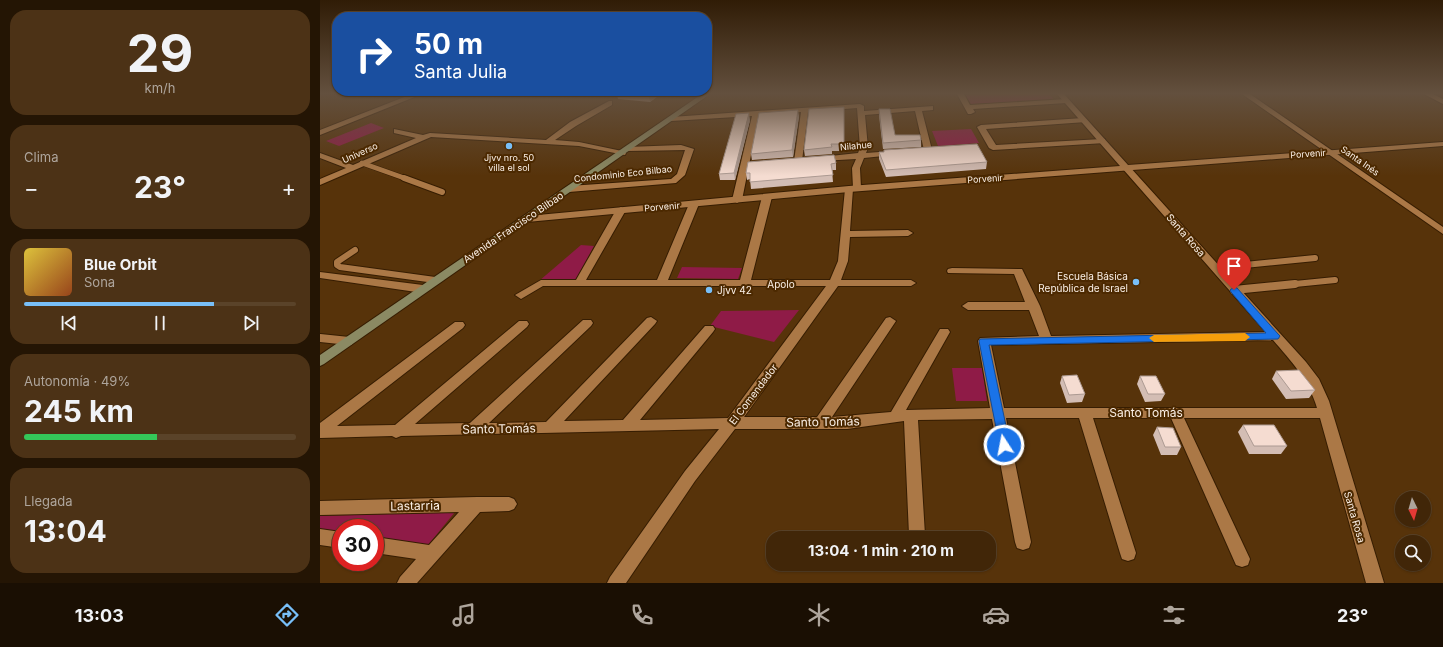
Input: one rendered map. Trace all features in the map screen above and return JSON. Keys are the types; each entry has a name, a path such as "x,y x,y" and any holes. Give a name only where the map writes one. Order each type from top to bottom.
{"main road":[{"name":"Avenida Francisco Bilbao","path":"320,361 423,288 527,219 668,121"}],"street":[{"path":"320,133 350,121"},
{"path":"549,141 578,121"},
{"path":"737,200 748,165 755,121"},
{"name":"Nilahue","path":"804,121 801,161 899,152"},
{"name":"El Comendador","path":"616,583 690,476 834,284 843,262 855,172 864,146 862,121"},
{"path":"921,121 928,150"},
{"path":"1065,121 981,127 993,148 1102,141"},
{"name":"Santa Rosa","path":"1084,121 1309,374 1318,390 1326,414 1375,583"},
{"name":"Santa Inés","path":"1285,121 1443,231"},
{"path":"397,131 421,137"},
{"name":"Universo","path":"320,182 421,137 430,135 549,141 625,151"},
{"name":"Porvenir","path":"527,219 853,189 1443,144"},
{"name":"Condominio Eco Bilbao","path":"569,189 673,181 681,175 690,149 686,147 625,151"},
{"path":"320,155 352,167"},
{"path":"744,284 767,197"},
{"path":"661,283 694,204"},
{"path":"579,283 621,210"},
{"path":"846,234 908,233"},
{"path":"952,271 1018,271 1047,340"},
{"path":"320,275 423,288"},
{"name":"Apolo","path":"520,295 541,283 911,283"},
{"path":"968,306 1034,306"},
{"path":"549,428 650,321"},
{"path":"821,423 890,321"},
{"path":"472,430 587,323"},
{"path":"396,432 523,324"},
{"path":"320,432 459,325"},
{"path":"626,426 709,329"},
{"path":"895,417 944,332"},
{"path":"1023,542 984,341 1275,336"},
{"name":"Santo Tomás","path":"320,432 396,432 731,423 847,423 911,415 998,413 1326,414"},
{"path":"1084,413 1128,553"},
{"path":"1175,413 1242,559"},
{"path":"911,415 917,531"},
{"path":"406,583 477,504"},
{"name":"Lastarria","path":"320,508 509,504"},
{"path":"320,537 332,539"},
{"path":"384,546 432,554"}],"lane":[{"path":"362,163 442,192"},
{"path":"355,250 338,262 337,265 340,267 435,280"},
{"path":"1215,268 1315,258"},
{"path":"1234,290 1335,280"},
{"path":"320,338 349,341"}],"shaded area":[{"path":"371,123 384,128 339,146 326,141"},
{"path":"971,129 979,143 938,146 932,131"},
{"path":"581,245 594,246 574,283 539,281"},
{"path":"682,267 742,268 738,279 677,278"},
{"path":"799,310 774,342 710,326 721,311"},
{"path":"952,368 982,368 987,401 956,401"},
{"path":"455,512 428,545 384,539 384,519 332,519 332,532 320,530 320,516"}],"building":[{"path":"734,121 747,121 734,173 719,174"},
{"path":"757,121 796,121 792,150 751,154"},
{"path":"808,121 844,121 844,144 831,144 832,147 804,150"},
{"path":"880,121 892,121 895,135 920,135 921,140 883,143"},
{"path":"977,144 987,162 886,170 879,152 884,152 884,150"},
{"path":"834,155 836,163 831,164 833,175 750,182 750,173 746,173 748,162"},
{"path":"1299,370 1315,390 1291,391 1276,371"},
{"path":"1077,375 1085,394 1069,395 1062,376"},
{"path":"1140,376 1156,376 1165,394 1148,394"},
{"path":"1243,425 1274,425 1287,446 1254,446"},
{"path":"1157,427 1173,428 1181,447 1165,447"}],"slow traffic":[{"path":"1154,338 1245,337"}],"place":[{"name":"Jjvv nro. 50 villa el sol","path":"509,146"},
{"name":"Escuela Básica República de Israel","path":"1136,282"},
{"name":"Jjvv 42","path":"709,290"}],"route":[{"path":"1004,445 984,341 1275,336 1234,290"}]}
